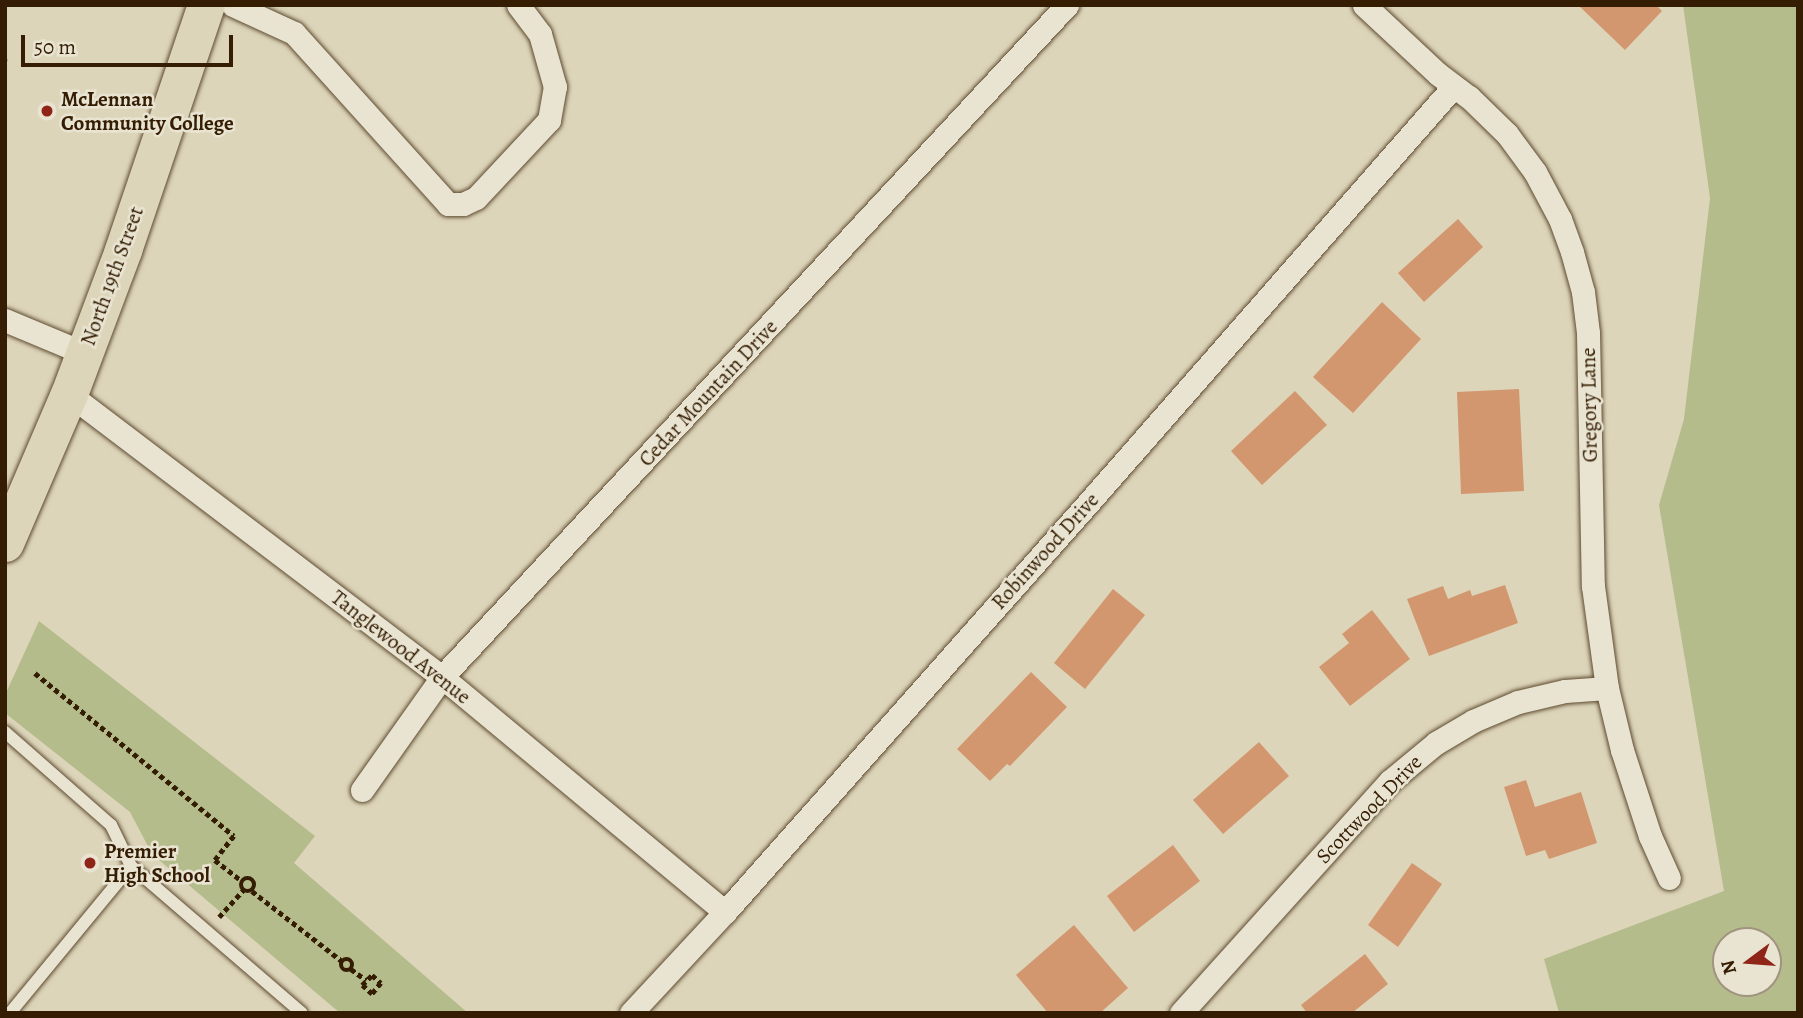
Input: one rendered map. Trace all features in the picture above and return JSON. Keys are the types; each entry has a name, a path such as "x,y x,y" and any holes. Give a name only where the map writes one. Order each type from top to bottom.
{"main road":[{"name":"North 19th Street","path":"5,543 69,394 206,5"}],"street":[{"path":"233,5 294,33 448,204 463,204 476,198 549,120 555,87 540,34 518,5"},
{"name":"Cedar Mountain Drive","path":"362,790 442,677 1067,5"},
{"name":"Gregory Lane","path":"1364,5 1507,134 1535,172 1560,219 1583,292 1589,362 1587,392 1593,586 1607,688 1622,750 1650,836 1669,878"},
{"name":"Robinwood Drive","path":"631,1013 725,912 1454,86"},
{"path":"5,320 84,353"},
{"name":"Tanglewood Avenue","path":"69,394 442,677 725,912"},
{"name":"Scottwood Drive","path":"1193,1009 1390,781 1436,743 1473,720 1518,702 1565,691 1607,688"}],"lane":[{"path":"5,732 111,825 131,866 302,1013"},
{"path":"10,1013 131,866"}],"path":[{"path":"35,673 234,836 215,860 242,881 243,890 207,931"},
{"path":"242,881 246,878 253,880 252,891"},
{"path":"243,890 252,891 342,961 350,960 351,969 366,980"}],"green space":[{"path":"1683,5 1798,5 1798,1013 1559,1013 1544,959 1724,891 1659,505 1684,419 1710,198"},
{"path":"39,621 315,836 294,863 468,1013 340,1013 152,854 130,812 5,713 5,695"}],"building":[{"path":"1578,5 1656,5 1662,11 1625,50"},
{"path":"1458,219 1483,247 1424,302 1398,273"},
{"path":"1382,302 1421,339 1353,413 1313,377"},
{"path":"1519,389 1524,491 1461,494 1457,392"},
{"path":"1295,391 1327,425 1262,485 1231,451"},
{"path":"1505,585 1518,623 1429,656 1407,599 1443,586 1448,599 1470,590 1472,596"},
{"path":"1113,589 1145,615 1085,689 1054,663"},
{"path":"1372,610 1410,659 1350,706 1319,667 1349,643 1342,634"},
{"path":"1031,672 1067,707 1010,766 1007,764 990,781 957,749"},
{"path":"1259,742 1289,776 1223,834 1193,800"},
{"path":"1526,780 1535,807 1581,792 1597,843 1549,859 1545,850 1526,856 1504,787"},
{"path":"1173,845 1200,881 1134,932 1107,896"},
{"path":"1412,863 1442,884 1398,947 1368,925"},
{"path":"1074,925 1128,988 1100,1013 1048,1013 1016,975"},
{"path":"1365,954 1388,984 1352,1013 1307,1013 1301,1005"}],"place":[{"name":"McLennan Community College","path":"47,111"},
{"name":"Premier High School","path":"90,863"}]}
